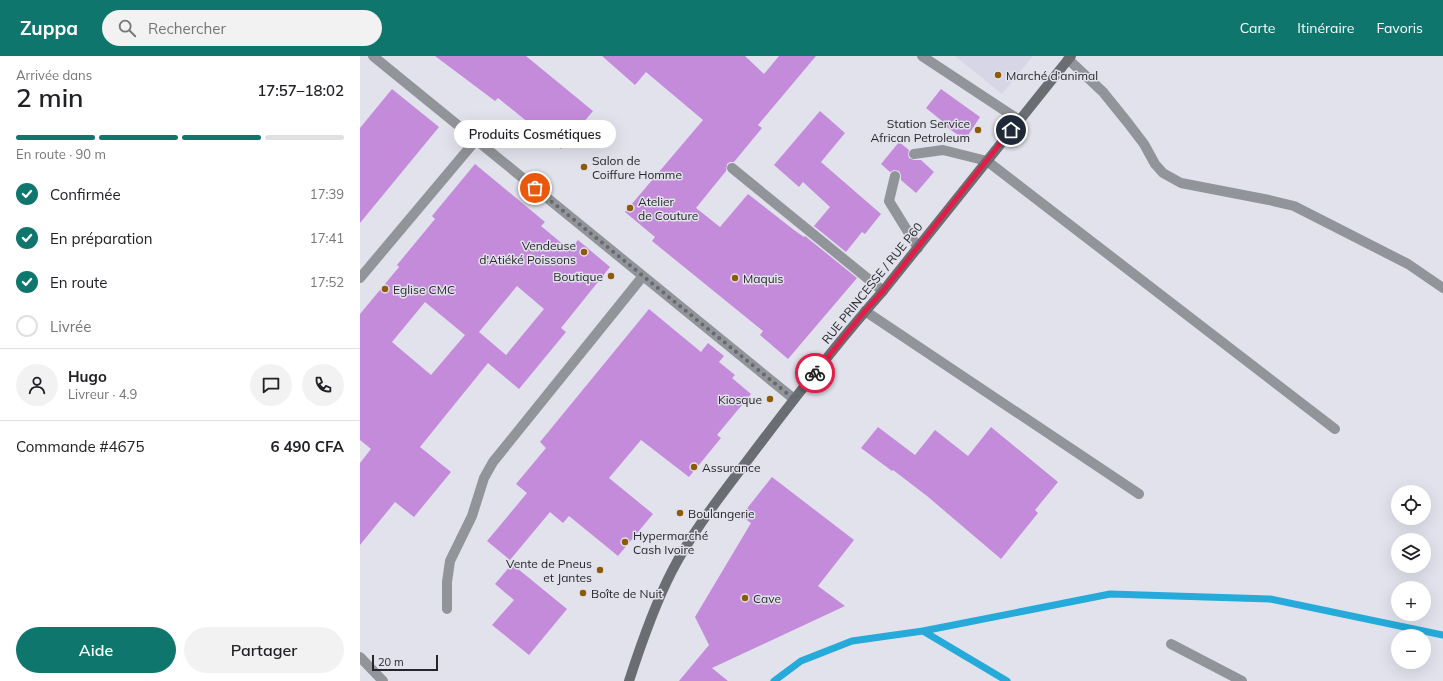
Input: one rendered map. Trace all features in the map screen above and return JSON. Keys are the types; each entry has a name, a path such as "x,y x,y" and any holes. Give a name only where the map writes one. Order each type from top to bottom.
{"street":[{"path":"373,56 794,399"},
{"path":"922,56 1020,120"},
{"path":"1069,58 1103,92 1144,144 1155,164 1163,173 1181,183 1294,206 1408,264 1443,288"},
{"name":"RUE PRINCESSE / RUE P60","path":"628,681 658,600 687,545 727,488 794,399 918,248 1069,58"},
{"path":"360,278 476,140"},
{"path":"914,154 942,150 987,161 1335,429"},
{"path":"732,168 883,291"},
{"path":"895,176 889,201 918,248"},
{"path":"447,609 447,582 450,561 472,516 484,478 493,462 643,276"},
{"path":"865,311 1139,494"},
{"path":"1171,644 1242,681"},
{"path":"360,657 383,681"}],"shaded area":[{"name":"Marché d’animal","path":"955,56 1033,56 1002,94"}],"building":[{"path":"435,56 526,56 593,111 561,149 498,98 495,101"},
{"path":"602,56 745,56 764,74 779,56 816,56 758,125 762,128 734,162 727,164 726,171 696,208 720,227 748,194 794,230 804,237 805,236 857,278 788,359 760,335 763,331 652,241 655,237 625,212 703,120 646,72 635,85"},
{"path":"392,89 439,127 360,223 360,128"},
{"path":"941,89 980,117 965,140 941,123 942,121 926,108"},
{"path":"820,111 845,133 821,162 881,214 865,234 862,232 846,252 814,226 830,207 803,182 799,187 774,165"},
{"path":"899,142 909,150 909,158 921,160 934,172 916,193 901,180 899,171 894,170 890,172 881,164"},
{"path":"475,164 545,222 541,226 570,250 578,240 610,267 561,328 566,332 519,389 488,363 420,447 451,472 414,517 395,502 360,545 360,463 371,449 360,440 360,314 399,267 397,265 435,219 432,216","holes":["517,286 544,309 506,355 479,332","425,302 465,335 431,375 392,342"]},
{"path":"649,309 701,352 708,343 724,356 719,362 735,375 732,378 751,394 717,435 721,438 689,477 641,440 609,478 653,514 618,556 569,516 563,523 550,512 510,560 487,541 527,493 516,484 546,448 540,442"},
{"path":"878,427 915,455 935,430 968,456 991,427 1058,482 1035,510 1038,513 1001,559 927,496 861,448"},
{"path":"772,477 854,540 818,586 845,606 712,668 728,681 679,681 709,645 695,617 751,523 741,516"},
{"path":"512,564 567,609 529,655 492,625 514,600 495,584"}],"waterway":[{"path":"923,631 1110,594 1270,599 1443,635"},
{"path":"774,681 801,661 852,641 923,631 1007,681"}],"way so far":[{"path":"535,188 794,399 815,373"}],"place":[{"name":"Marché d’animal","path":"998,75"},
{"name":"Station Service African Petroleum","path":"978,130"},
{"name":"Salon de Coiffure Homme","path":"584,167"},
{"name":"Produits Cosmétiques","path":"535,188"},
{"name":"Atelier de Couture","path":"630,208"},
{"name":"Vendeuse d'Atiéké Poissons","path":"584,252"},
{"name":"Boutique","path":"611,276"},
{"name":"Maquis","path":"735,278"},
{"name":"Eglise CMC","path":"385,289"},
{"name":"Kiosque","path":"770,399"},
{"name":"Assurance","path":"694,467"},
{"name":"Boulangerie","path":"680,513"},
{"name":"Hypermarché Cash Ivoire","path":"625,542"},
{"name":"Vente de Pneus et Jantes","path":"600,570"},
{"name":"Boîte de Nuit","path":"583,593"},
{"name":"Cave","path":"745,598"}],"route":[{"path":"815,373 883,291 1011,130"}]}
